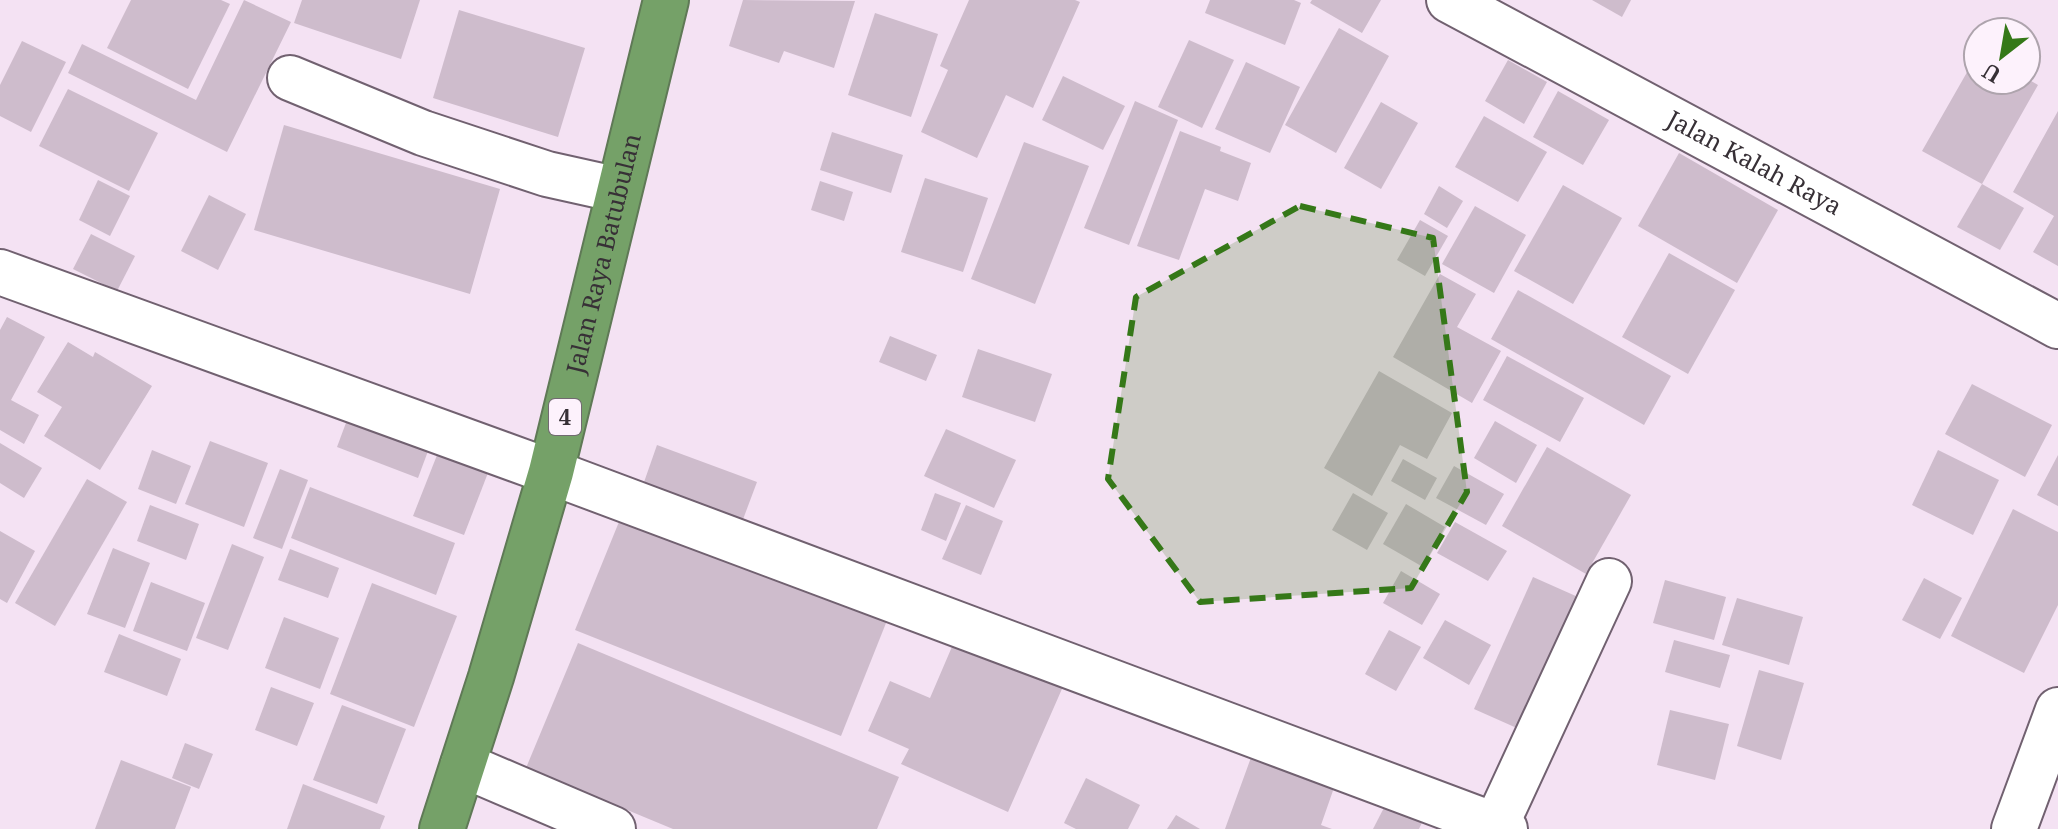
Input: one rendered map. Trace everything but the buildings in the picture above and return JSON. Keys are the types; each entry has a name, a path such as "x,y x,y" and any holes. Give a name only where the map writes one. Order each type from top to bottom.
{"highway":[{"name":"Jalan Raya Batubulan","path":"442,829 491,677 551,472 666,0"}],"street":[{"name":"Jalan Kalah Raya","path":"1449,0 2058,326"},
{"path":"290,78 423,133 547,174 619,190"},
{"path":"0,272 551,472 1500,827 1609,581"},
{"path":"2014,829 2058,710"},
{"path":"463,765 613,829"}],"highlighted area":[{"path":"1300,206 1433,238 1467,492 1411,588 1200,602 1108,479 1136,297"}]}
